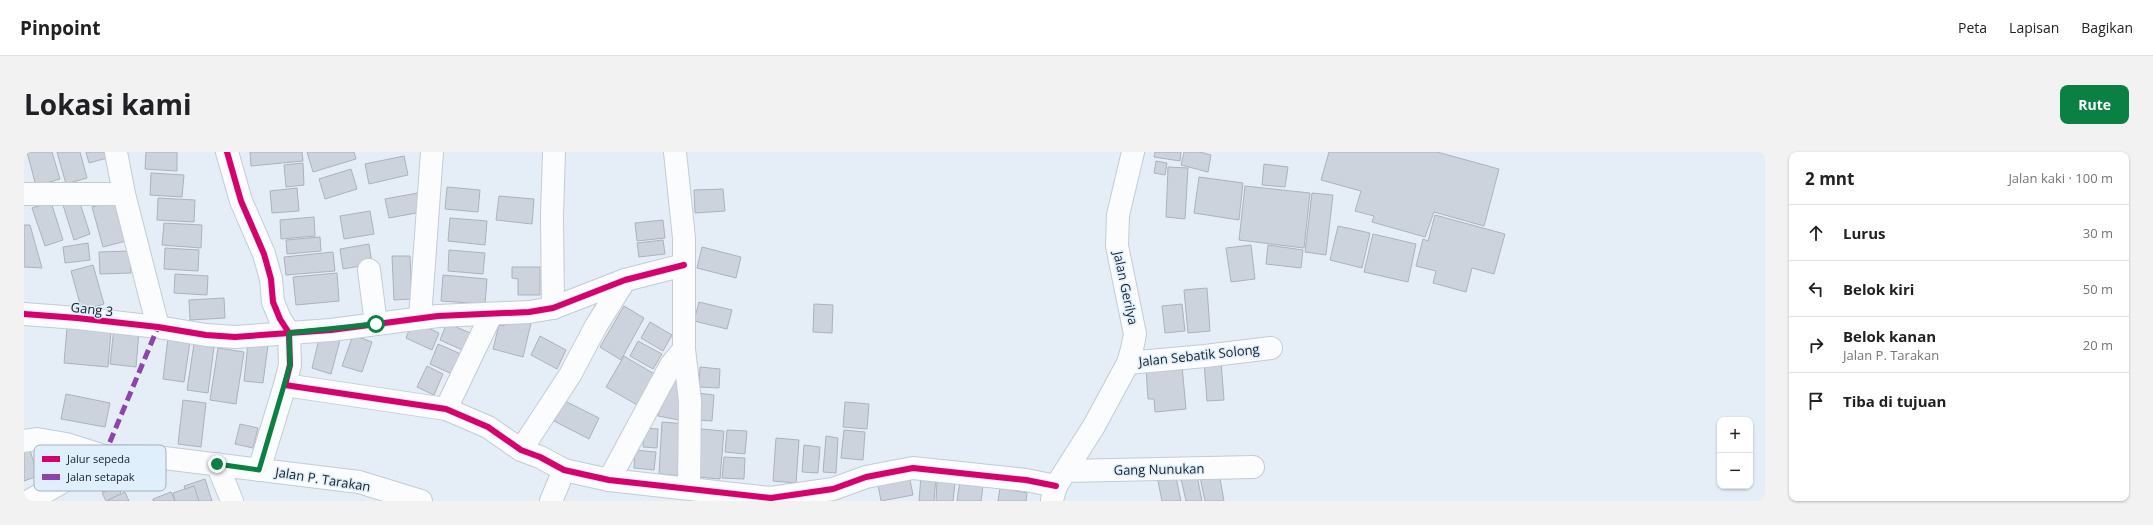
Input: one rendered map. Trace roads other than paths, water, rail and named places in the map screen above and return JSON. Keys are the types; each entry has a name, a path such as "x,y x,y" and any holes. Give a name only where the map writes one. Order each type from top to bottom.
{"street":[{"path":"116,152 124,194 158,327"},
{"path":"227,152 241,201 264,254 271,279 273,302 280,319 289,333 290,365 259,470"},
{"path":"420,318 432,152"},
{"path":"553,308 552,216 554,152"},
{"path":"675,152 684,238 684,348 690,401 689,488"},
{"name":"Jalan Gerilya","path":"1058,486 1094,426 1128,363 1135,334 1117,246 1118,216 1133,152"},
{"path":"24,194 124,194"},
{"name":"Gang 3","path":"24,314 158,327 206,335 235,337 289,333 420,318 491,315 529,312 553,308 625,280 684,265"},
{"path":"369,270 376,324"},
{"path":"521,450 570,375 596,326 625,280"},
{"path":"446,410 491,315"},
{"path":"609,480 671,365 684,348"},
{"name":"Jalan Sebatik Solong","path":"1128,363 1271,348"},
{"name":"Gang Nunukan","path":"285,385 446,410 488,427 521,450 540,457 564,470 609,480 771,498 833,489 866,477 913,468 1026,480 1058,486 1253,467"},
{"name":"Jalan P. Tarakan","path":"24,441 37,439 69,445"},
{"name":"Jalan P. Tarakan","path":"166,458 359,482 421,501"},
{"path":"217,464 232,501"},
{"path":"551,501 564,470"},
{"path":"38,499 50,491"}]}
